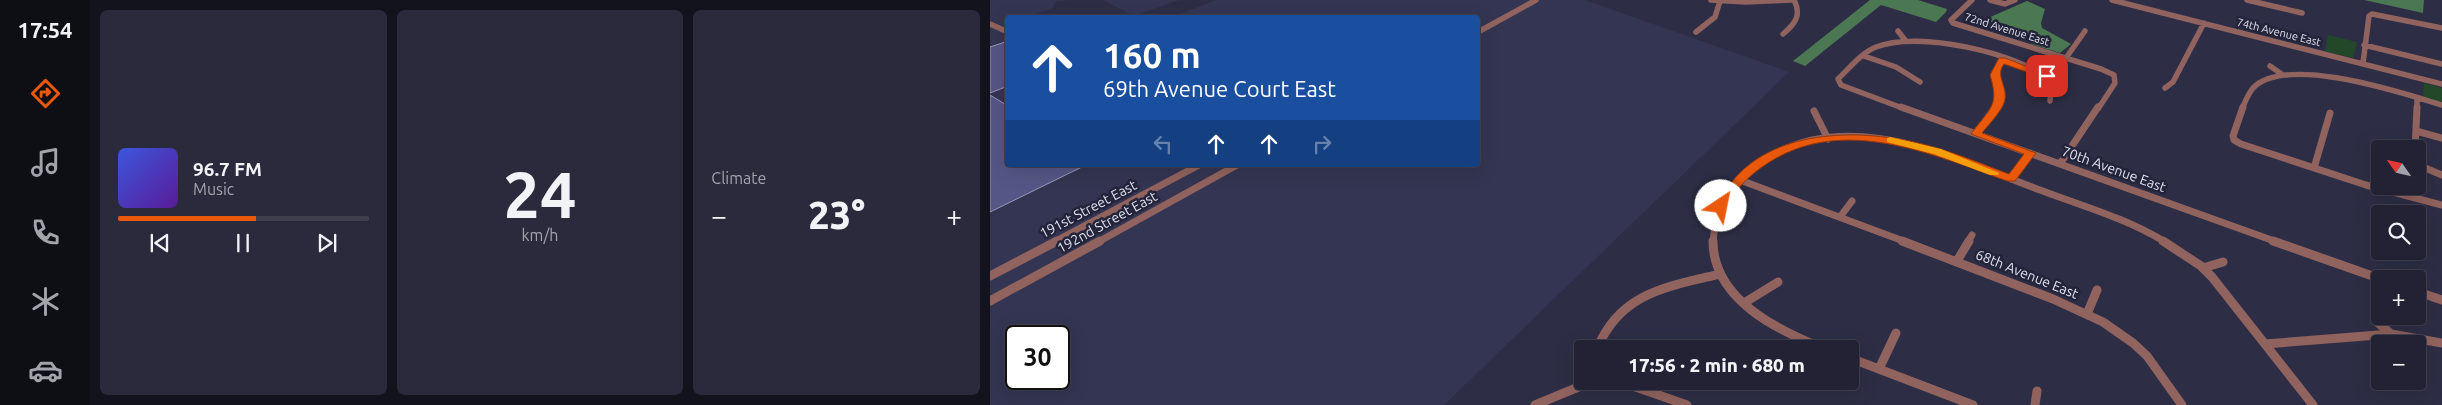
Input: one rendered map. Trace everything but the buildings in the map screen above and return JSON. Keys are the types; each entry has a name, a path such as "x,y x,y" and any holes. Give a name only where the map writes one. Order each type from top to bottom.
{"street":[{"path":"1480,31 1536,0"},
{"path":"1711,0 1793,0 1799,11 1798,19 1783,34"},
{"name":"72nd Avenue East","path":"1972,0 1952,20 1960,27 2101,69 2114,76 2115,83 2060,164"},
{"path":"1990,0 2009,3 2015,0"},
{"name":"74th Avenue East","path":"2112,0 2442,84"},
{"path":"2247,0 2302,13"},
{"path":"1696,32 1715,17 1720,1"},
{"path":"2363,63 2369,16 2372,14 2442,28"},
{"path":"2165,88 2173,82 2204,23"},
{"path":"990,24 1005,31"},
{"path":"1898,31 1905,40"},
{"path":"2066,58 2085,32"},
{"path":"1864,56 1875,48 1905,40 1942,42 2041,72 2050,79 2052,85 2050,101"},
{"path":"2364,45 2442,64"},
{"path":"1864,56 1896,67 1920,82"},
{"name":"70th Avenue East","path":"1864,56 1838,80 1838,83 1852,90 2371,275"},
{"path":"1976,134 2000,101 2000,91 1995,75 2002,60"},
{"path":"2270,66 2283,75"},
{"path":"2442,105 2333,78 2283,75 2265,80 2250,92 2232,136 2236,142 2314,168 2373,187 2442,205"},
{"path":"2416,140 2417,98"},
{"path":"1814,111 1828,139"},
{"path":"2314,168 2330,114"},
{"path":"2416,131 2442,138"},
{"path":"1804,340 1780,330 1744,303 1720,274 1713,248 1714,223 1726,197 1740,180 1770,156 1805,143 1828,139 1861,137 1901,142 1938,152 2149,232 2178,249 2203,268 2313,405"},
{"path":"2011,179 2030,153"},
{"name":"191st Street East","path":"990,276 1195,167"},
{"name":"192nd Street East","path":"990,301 1233,167"},
{"path":"2426,169 2442,175"},
{"name":"68th Avenue East","path":"1740,180 1957,261 2087,314 2110,326 2134,343 2168,384 2182,405"},
{"path":"1840,217 1852,201"},
{"name":"68th Avenue East","path":"1957,261 1972,236"},
{"path":"2203,268 2223,262"},
{"path":"1602,340 1613,319 1638,299 1669,287 1720,274"},
{"path":"1744,303 1778,282"},
{"name":"68th Avenue East","path":"2087,314 2096,290"},
{"path":"2426,295 2442,300"},
{"path":"2381,325 2391,334"},
{"path":"1879,369 1896,333"},
{"path":"2265,344 2391,334 2442,343"},
{"path":"1859,361 1973,405"},
{"path":"1536,405 1574,388"},
{"path":"1648,390 1687,405"},
{"path":"2034,405 2037,391"}],"shaded area":[{"path":"990,0 1070,0 1056,1 1052,9 1032,15 1005,15 1005,167 1480,167 1480,15 1177,15 1216,0 1585,0 1789,72 1444,405 990,405"},
{"path":"1103,0 1179,0 1137,15 1132,15"}],"green space":[{"path":"1870,0 1918,0 1947,9 1936,22 1881,5 1805,66 1793,61"},
{"path":"2364,0 2424,0 2423,13"},
{"path":"2027,1 2045,9 2041,23 2042,28 2071,44 2060,53 2034,45 2029,42 2029,35 2005,24 1991,22 1988,18"},
{"path":"2328,35 2357,42 2353,58 2325,51"},
{"path":"2424,83 2442,88 2442,103 2423,98"}],"slow traffic":[{"path":"1890,140 1921,146 1994,173"}],"route":[{"path":"1721,206 1726,197 1748,171 1770,156 1787,148 1805,143 1842,137 1883,139 1921,146 2011,179 2030,153 1976,134 2000,101 2001,96 1995,75 1997,66 2002,60 2041,72 2047,76"}]}
